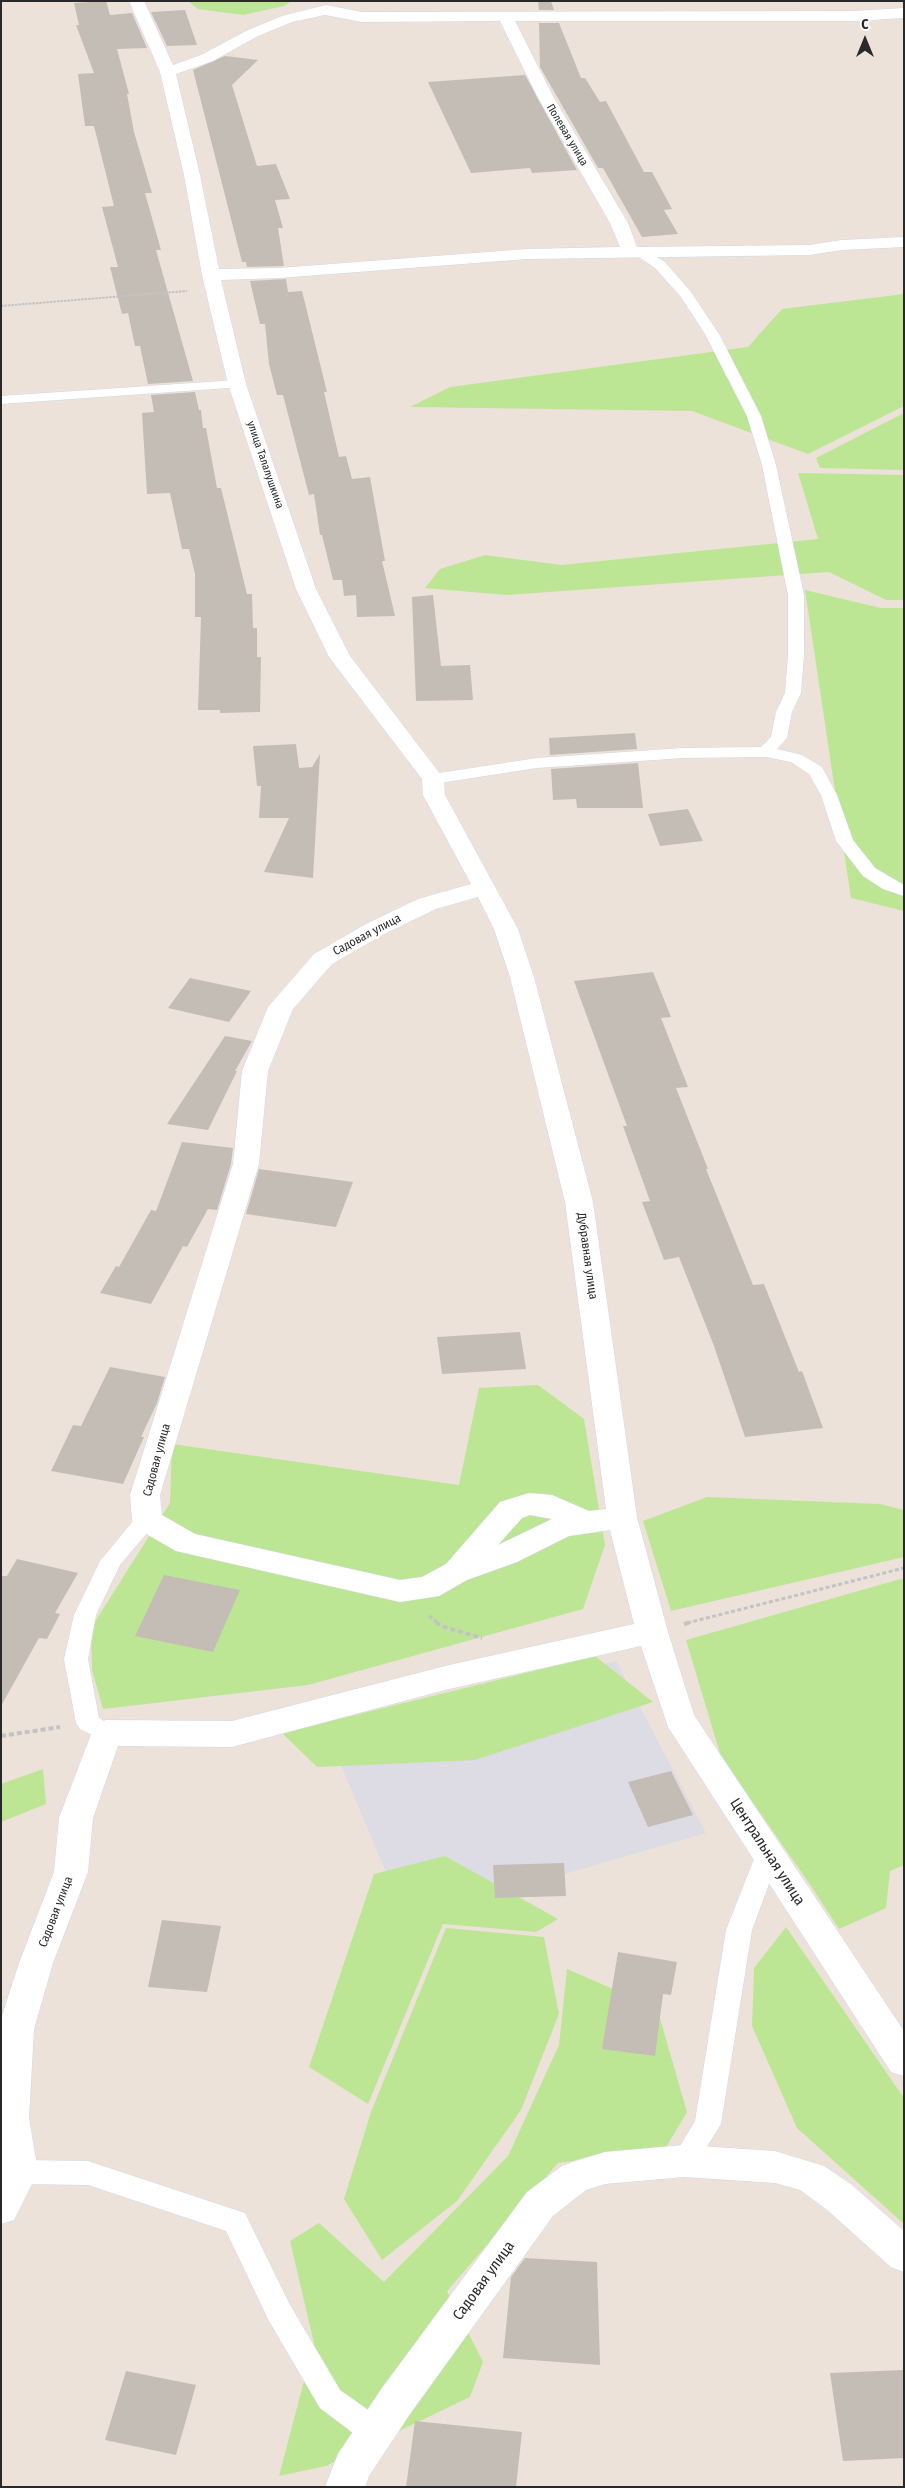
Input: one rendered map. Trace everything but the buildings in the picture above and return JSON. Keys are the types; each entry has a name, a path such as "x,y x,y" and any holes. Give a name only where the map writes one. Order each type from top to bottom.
{"street":[{"name":"улица Талалушкина","path":"136,1 168,72 170,88 192,175 236,384 306,589 340,657 433,779 434,795 485,888"},
{"path":"168,72 206,58 253,33 287,19 326,10 342,1"},
{"path":"326,10 337,14 362,17 854,16 904,13"},
{"name":"Полевая улица","path":"505,17 546,98 637,253"},
{"path":"213,282 279,273 527,254 810,250 842,245 904,242"},
{"name":"Дубравная улица","path":"485,888 506,928 522,977 580,1202 622,1517 652,1632"},
{"name":"Садовая улица","path":"147,1520 145,1495 246,1164 256,1071 281,1007 323,959 375,929 427,904 485,888"},
{"path":"147,1520 187,1542 400,1591 428,1588 456,1572 506,1554 563,1526 622,1517"},
{"path":"97,1728 232,1734 445,1678 652,1632"},
{"name":"Центральная улица","path":"652,1632 679,1718 904,2061"},
{"name":"Садовая улица","path":"20,2172 11,2118 16,2029 36,1963 71,1872 76,1818 97,1728"},
{"name":"Садовая улица","path":"345,2487 352,2467 396,2401 540,2204 575,2177 605,2168 684,2161 776,2167 811,2177 839,2197 904,2255"},
{"path":"1,2208 20,2172"}],"lane":[{"path":"637,253 660,265 680,288 712,334 754,416 769,465 796,595 796,655 793,693 784,712 779,738 766,752"},
{"path":"1,400 236,384"},
{"path":"433,779 538,763 683,754 766,752 796,758 816,771 829,795 845,841 869,872 889,886 904,891"},
{"path":"97,1728 76,1659 85,1616 111,1561 147,1520"},
{"path":"684,2161 708,2124 739,1930 768,1854"},
{"path":"20,2172 88,2173 236,2222 279,2312 330,2399 375,2432"}],"path":[{"path":"1,306 213,282"},
{"path":"652,1632 904,1568"},
{"path":"400,1591 441,1626 486,1639 531,1659"},
{"path":"1,1736 97,1728"}],"shaded area":[{"path":"616,1661 706,1833 406,1920 330,1739"}],"green space":[{"path":"188,1 292,1 284,6 243,15 198,9"},
{"path":"904,294 904,406 808,454 692,411 410,407 450,387 748,347 782,309"},
{"path":"904,413 904,470 820,468 816,458"},
{"path":"798,473 904,475 904,600 886,600 829,572 507,595 425,588 440,569 485,555 561,565 818,539"},
{"path":"805,590 881,608 904,608 904,911 851,898"},
{"path":"538,1385 584,1419 605,1545 583,1609 308,1685 103,1709 92,1670 91,1628 170,1503 172,1444 459,1485 479,1388"},
{"path":"707,1497 880,1504 904,1510 904,1557 671,1611 643,1521"},
{"path":"904,1578 904,1865 890,1871 886,1908 839,1929 721,1757 686,1640"},
{"path":"595,1656 653,1702 475,1760 317,1767 282,1733"},
{"path":"43,1769 46,1804 1,1822 1,1784"},
{"path":"445,1856 558,1919 536,1932 443,1924 368,2104 309,2067 374,1874"},
{"path":"786,1927 904,2098 904,2224 797,2128 752,2026 754,1968"},
{"path":"446,1928 544,1937 559,2014 521,2110 457,2201 382,2260 344,2199 371,2112"},
{"path":"567,1969 657,2008 687,2112 665,2149 558,2163 447,2291 483,2362 470,2397 326,2466 279,2476 314,2343 290,2241 319,2223 384,2282 508,2156 559,2045"}]}
